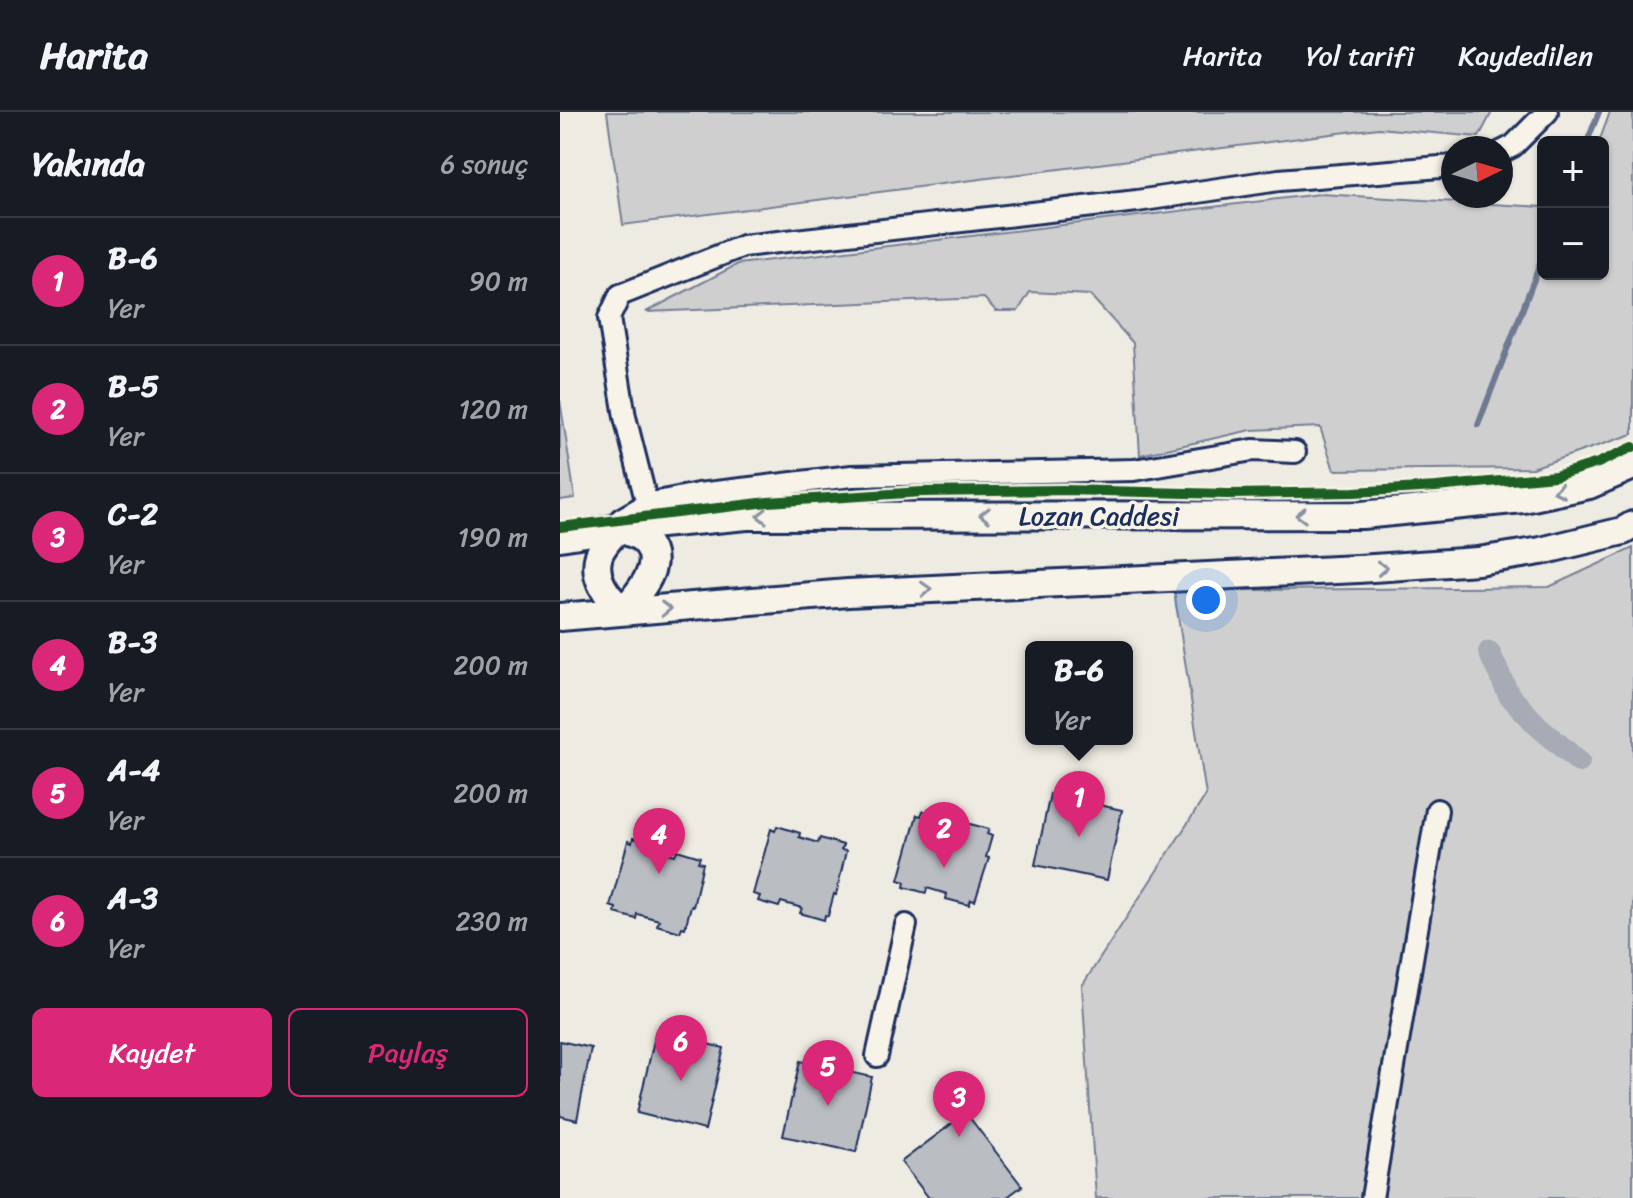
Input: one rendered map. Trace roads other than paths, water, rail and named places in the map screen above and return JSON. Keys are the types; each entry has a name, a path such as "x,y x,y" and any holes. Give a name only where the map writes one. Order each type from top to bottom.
{"main road":[{"name":"Lozan Caddesi","path":"560,537 618,528 747,516 1362,515 1523,499 1589,485 1633,466"},
{"path":"560,617 848,593 1478,561 1541,551 1623,531 1633,525"},
{"path":"618,528 641,538 653,556 647,582 624,610 610,600 598,573 599,554 618,528"}],"lane":[{"path":"1513,146 1547,112"},
{"path":"647,504 625,417 609,318 620,295 743,246 1137,201 1279,180 1441,167"},
{"path":"618,528 621,519 647,504 698,494 852,476 1134,470 1253,450 1295,452"},
{"path":"1372,1198 1437,810"},
{"path":"877,1056 906,925"}],"waterway":[{"path":"1589,136 1599,112"},
{"path":"1478,425 1537,272"},
{"path":"1489,652 1509,695 1579,762"}],"place":[{"name":"B-6","path":"1079,837"},
{"name":"B-5","path":"944,868"},
{"name":"B-3","path":"659,874"},
{"name":"A-3","path":"681,1081"},
{"name":"A-4","path":"828,1106"},
{"name":"C-2","path":"959,1137"}]}
